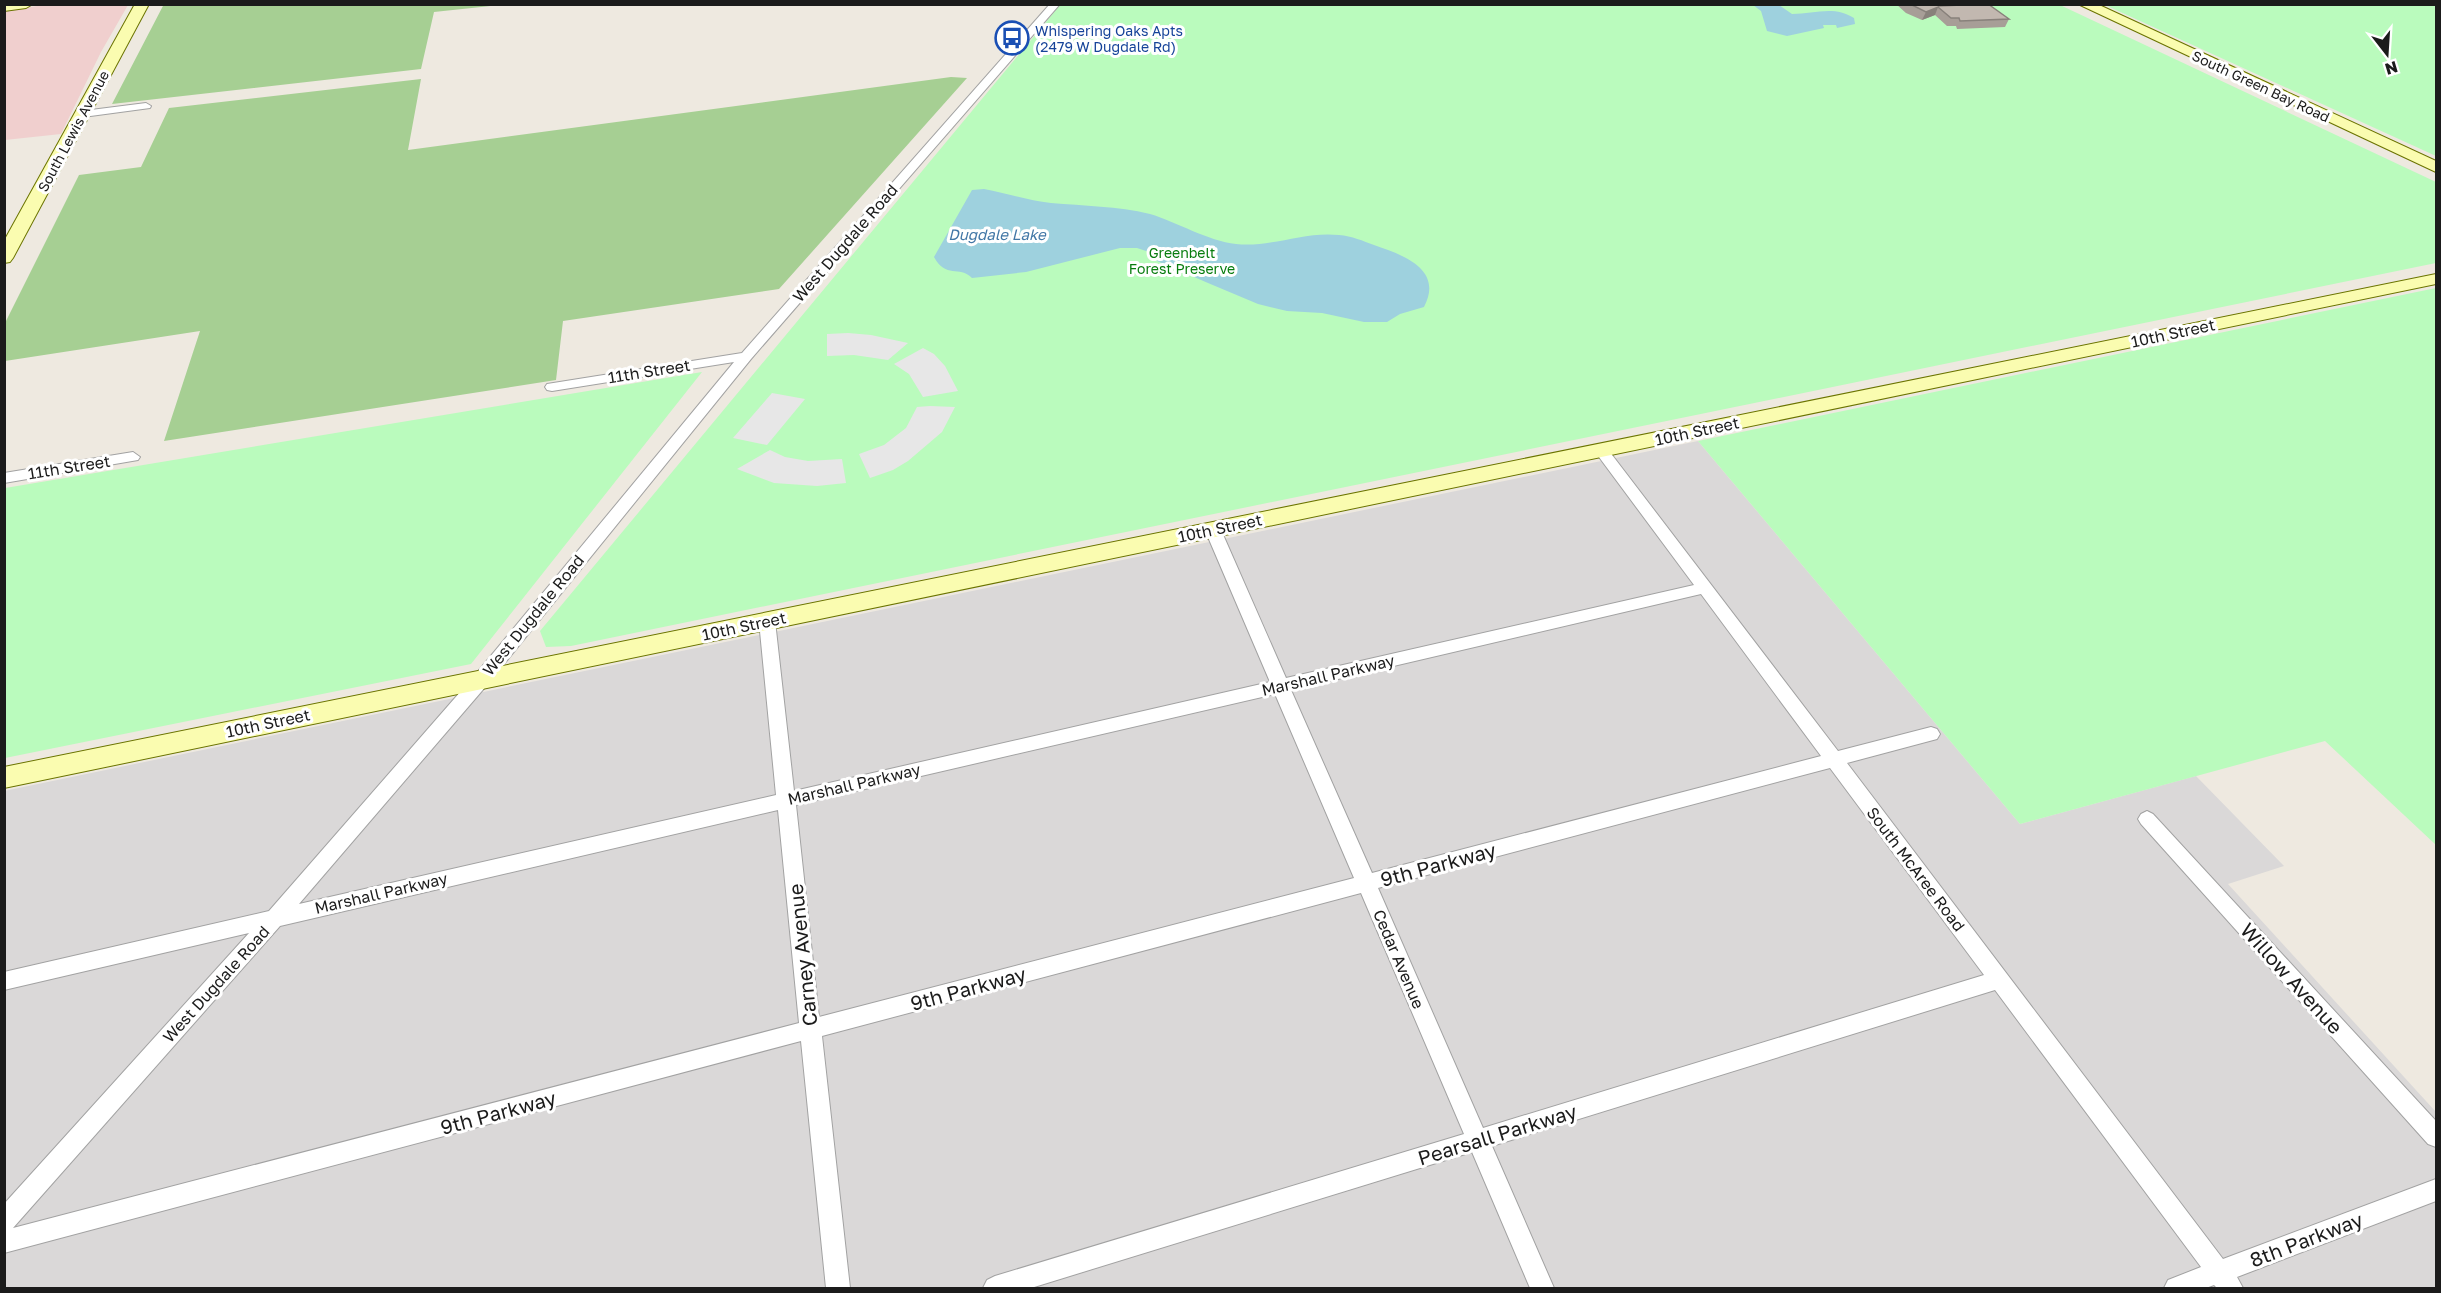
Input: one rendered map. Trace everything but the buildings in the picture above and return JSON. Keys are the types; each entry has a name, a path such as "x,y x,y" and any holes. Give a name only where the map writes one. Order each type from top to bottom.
{"street":[{"path":"4,7 26,4"},
{"name":"South Lewis Avenue","path":"4,258 142,4"},
{"name":"West Dugdale Road","path":"4,1221 275,918 481,680 746,356 1056,4"},
{"name":"South Green Bay Road","path":"2085,4 2436,167"},
{"path":"83,114 146,106"},
{"name":"10th Street","path":"4,778 2436,279"},
{"name":"11th Street","path":"552,387 746,356"},
{"name":"South McAree Road","path":"1601,450 2225,1280"},
{"name":"11th Street","path":"4,478 133,457"},
{"name":"Cedar Avenue","path":"1213,530 1542,1288"},
{"name":"Marshall Parkway","path":"4,981 1704,588"},
{"name":"Carney Avenue","path":"767,621 838,1288"},
{"name":"9th Parkway","path":"4,1242 1932,734"},
{"name":"Willow Avenue","path":"2147,819 2436,1137"},
{"name":"Pearsall Parkway","path":"995,1288 1999,980"},
{"name":"8th Parkway","path":"2176,1288 2225,1280 2436,1190"}],"shaded area":[{"path":"54,4 128,5 101,52 61,134 5,140 4,10"},
{"path":"827,334 871,335 908,343 888,360 854,355 827,356"},
{"path":"923,348 934,354 945,366 958,391 923,397 909,374 894,364"},
{"path":"772,393 805,399 767,445 733,438"},
{"path":"917,407 955,407 942,432 908,461 893,470 870,478 859,454 884,445 906,428"},
{"path":"1698,441 2020,824 2196,776 2284,866 2228,884 2436,1112 2436,1288 5,1288 4,791"},
{"path":"770,450 785,457 808,461 842,459 846,483 817,486 774,483 737,469"}],"green space":[{"path":"164,4 500,5 434,12 421,69 112,104"},
{"name":"Greenbelt Forest Preserve","path":"1060,5 2060,5 2436,182 2436,263 571,646 546,647 540,631"},
{"path":"2105,5 2436,5 2436,156"},
{"path":"951,77 967,78 779,289 563,321 556,380 164,441 200,331 5,361 5,323 79,175 141,167 169,108 421,79 408,150"},
{"path":"2436,288 2436,845 2325,741 2020,824 1698,441"},
{"path":"702,372 471,664 5,758 5,488"}],"water":[{"path":"1753,5 1779,5 1792,14 1839,12 1854,18 1855,24 1837,28 1836,25 1823,25 1824,28 1787,36 1767,31 1761,11"},
{"name":"Dugdale Lake","path":"984,189 1042,202 1138,211 1160,217 1215,239 1236,244 1262,244 1326,234 1348,236 1408,259 1425,273 1429,283 1429,294 1424,307 1400,314 1387,322 1364,322 1322,313 1287,311 1258,304 1157,261 1149,252 1137,248 1120,248 1026,272 972,278 962,272 943,268 934,257 972,190"}],"place":[{"name":"Whispering Oaks Apts (2479 W Dugdale Rd)","path":"1012,38"}]}
